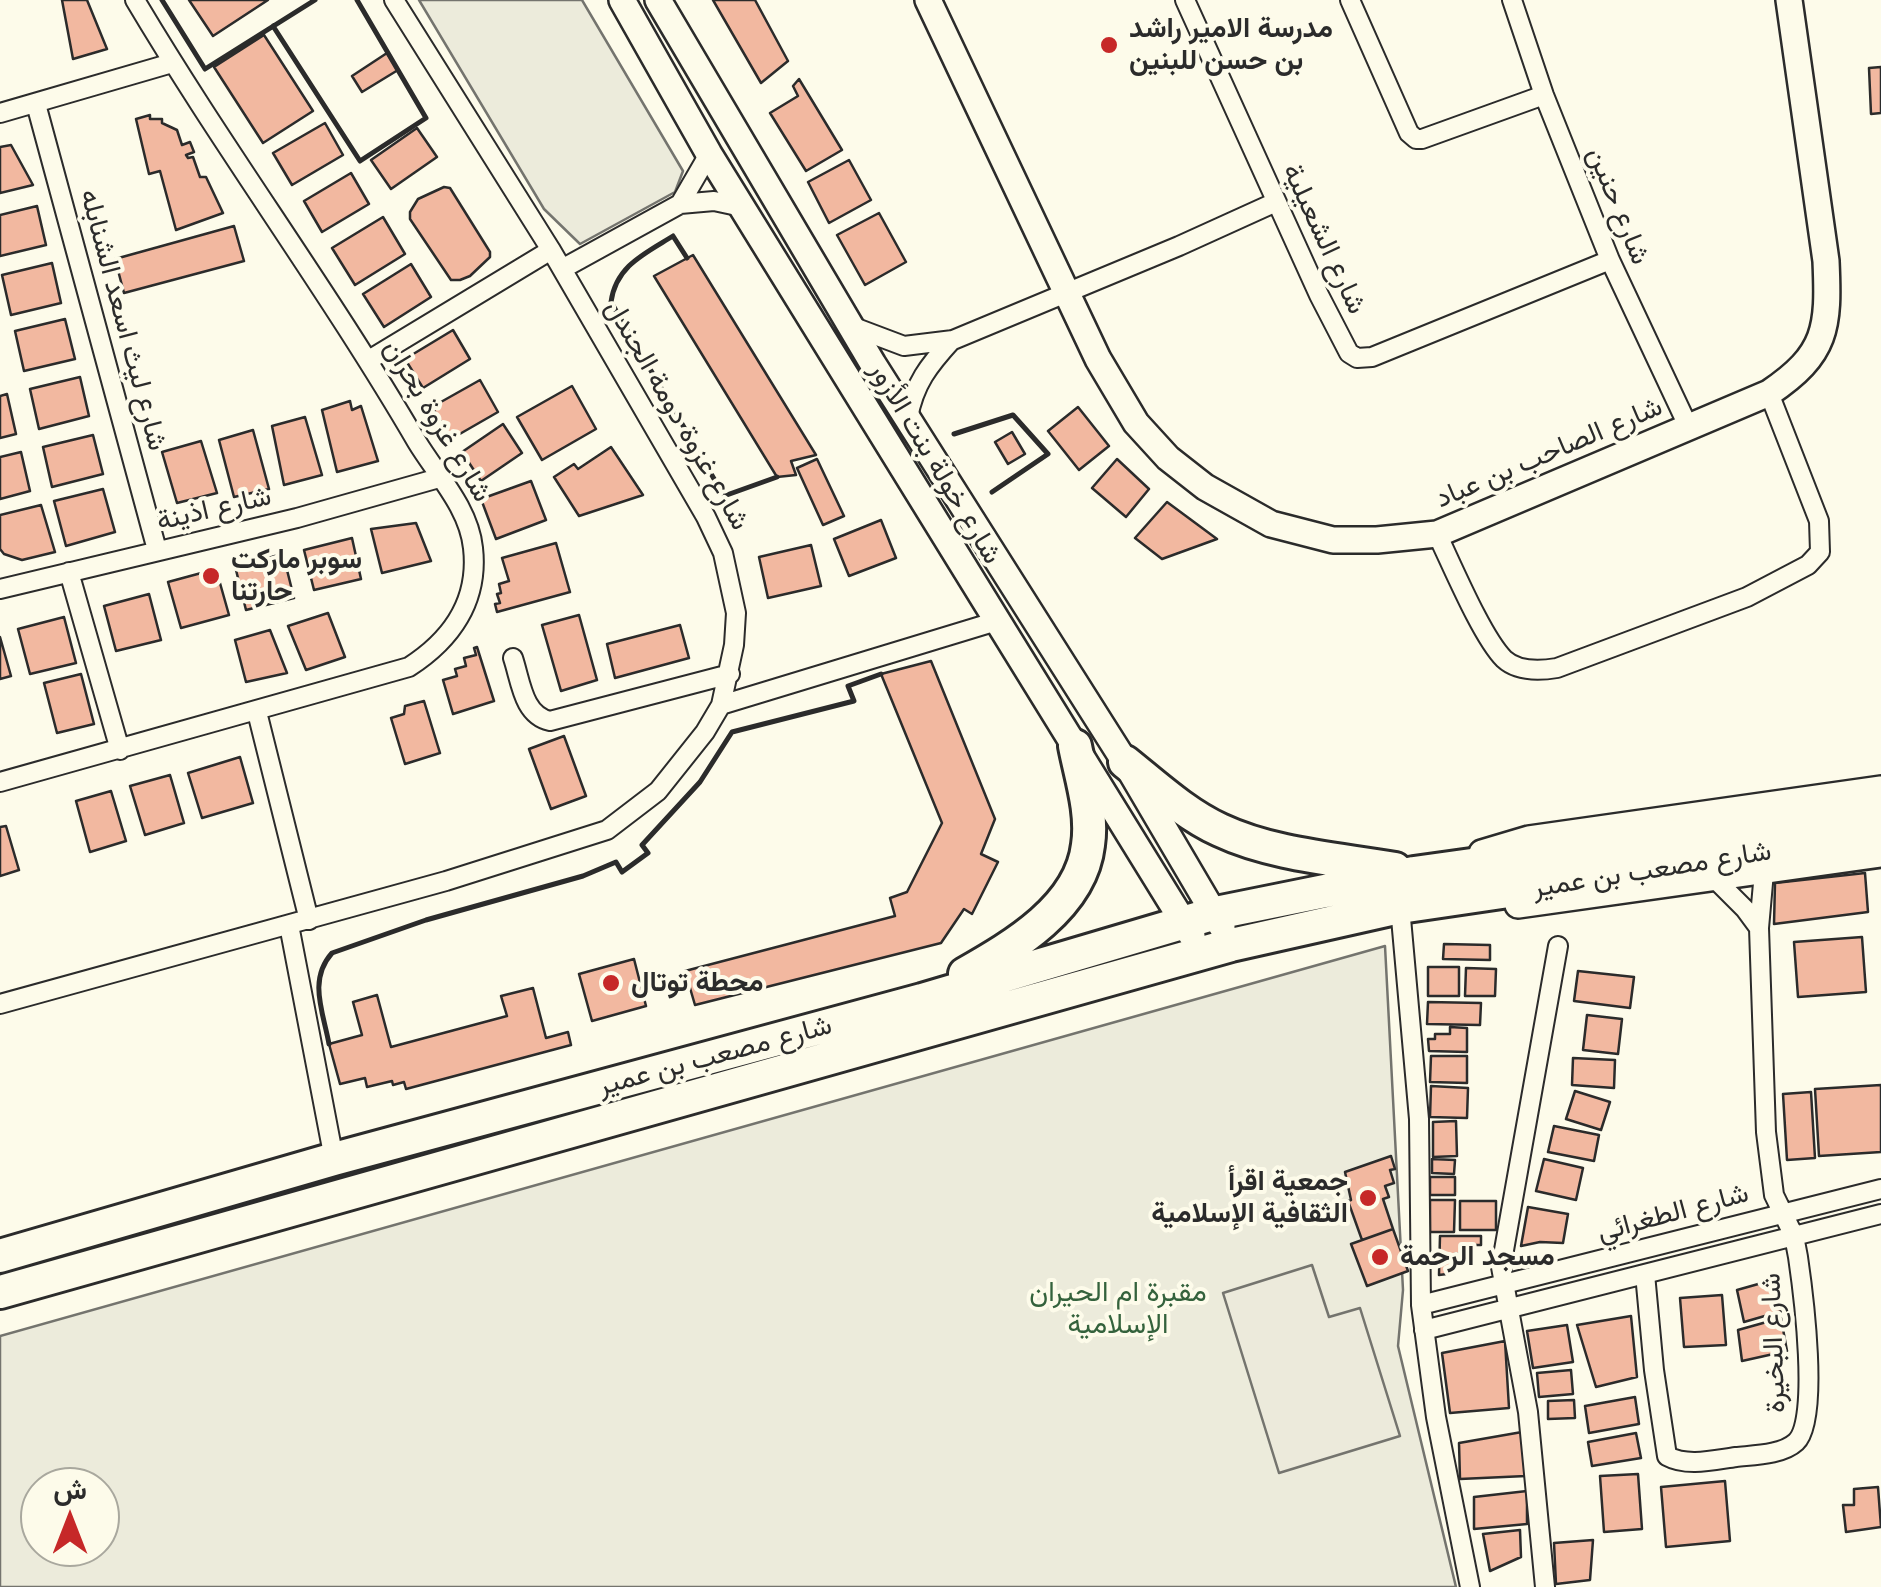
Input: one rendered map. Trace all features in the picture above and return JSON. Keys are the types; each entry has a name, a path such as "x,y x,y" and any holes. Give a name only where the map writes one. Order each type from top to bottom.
{"highway":[{"path":"922,1000 1017,944 1064,900 1080,873 1088,846 1088,814 1075,746"},
{"path":"1125,762 1178,805 1221,830 1275,848 1424,872"},
{"name":"شارع مصعب بن عمير","path":"0,1256 334,1159 922,1000 1200,918 1424,872 1881,808"},
{"name":"شارع مصعب بن عمير","path":"0,1292 1215,949 1412,906 1881,836"}],"street":[{"name":"شارع غزوة بحران","path":"0,782 395,674 444,641 467,602 473,578 473,548 458,503 438,478 370,360 135,0"},
{"name":"شارع غزوة دومة الجندل","path":"0,1004 309,920 606,830 658,791 721,705 730,674 736,614 723,552 706,516 562,269 394,0"},
{"name":"شارع خولة بنت الأزور","path":"622,0 710,154 996,622 1075,746 1200,918"},
{"name":"شارع خولة بنت الأزور","path":"658,0 851,326 1125,762 1215,949"},
{"name":"شارع الصاحب بن عباد","path":"928,0 1065,292 1136,424 1168,458 1205,487 1271,524 1333,540 1437,534 1769,393 1800,373 1817,350 1828,298 1789,0"},
{"name":"شارع الشعيلية","path":"1185,0 1342,342 1357,358 1372,358 1610,260"},
{"path":"1350,0 1409,133 1416,139 1544,95"},
{"name":"شارع حنين","path":"1512,0 1544,95 1610,260 1688,426"},
{"path":"0,113 172,62"},
{"name":"شارع ليث اسعد الشنابله","path":"36,104 156,550"},
{"path":"680,204 710,154"},
{"path":"562,269 680,204 714,200 742,207"},
{"path":"851,326 904,346 952,340 1276,202"},
{"path":"370,360 550,250"},
{"path":"908,418 912,395 922,375 952,340"},
{"path":"1437,534 1488,634 1506,660 1524,669 1556,668 1747,596 1808,565 1820,552 1819,521 1769,393"},
{"name":"شارع اذينة","path":"0,589 298,518 438,478"},
{"path":"69,572 120,750"},
{"path":"721,705 996,622"},
{"path":"513,658 529,708 538,718 550,721 730,674"},
{"path":"257,712 309,920"},
{"name":"شارع مصعب بن عمير","path":"1424,872 1529,839 1881,789"},
{"name":"شارع مصعب بن عمير","path":"1412,906 1489,909 1881,854"},
{"name":"شارع البخيرة","path":"1644,1274 1667,1456 1693,1462 1776,1452 1795,1443 1804,1430 1809,1403 1801,1277 1794,1236 1774,1195 1766,1132 1759,928 1764,872"},
{"path":"1715,879 1759,928"},
{"path":"1412,906 1421,1305 1436,1417 1470,1587"},
{"path":"289,925 334,1159"},
{"path":"1545,1587 1537,1483 1501,1267 1558,946"},
{"name":"شارع الطغرائي","path":"1421,1305 1881,1189"},
{"name":"شارع الطغرائي","path":"1424,1330 1881,1214"}],"green space":[{"path":"419,0 582,0 683,171 675,192 580,244 544,209"},
{"name":"مقبرة ام الحيران الإسلامية","path":"1385,946 1403,1290 1398,1346 1456,1587 0,1587 0,1336"}],"shaded area":[{"path":"1312,1265 1329,1317 1360,1308 1400,1436 1279,1473 1223,1293"}],"building":[{"path":"62,0 87,0 107,49 73,59"},
{"path":"189,0 268,0 213,36"},
{"path":"713,0 755,0 788,61 761,83"},
{"path":"264,35 313,111 263,143 214,67"},
{"path":"387,53 398,70 362,92 352,76"},
{"path":"1881,67 1881,113 1871,114 1869,68"},
{"path":"799,79 842,150 806,171 770,113 798,96 793,86"},
{"path":"150,115 150,119 162,119 162,123 177,130 182,145 190,142 194,152 186,155 193,157 200,177 206,177 223,213 176,230 160,171 149,174 136,119"},
{"path":"325,123 343,155 292,185 273,153"},
{"path":"417,128 437,157 391,189 371,160"},
{"path":"11,145 33,185 0,193 0,147"},
{"path":"849,160 871,200 829,223 808,182"},
{"path":"351,173 369,204 322,232 304,201"},
{"path":"450,188 490,252 490,257 470,276 460,280 451,280 410,219 418,199"},
{"path":"37,206 46,245 0,256 0,215"},
{"path":"879,213 906,262 865,285 837,235"},
{"path":"383,217 405,254 355,285 332,248"},
{"path":"234,226 244,261 124,293 115,259"},
{"path":"693,255 816,455 791,461 796,475 777,477 654,276"},
{"path":"52,263 61,303 11,315 2,275"},
{"path":"411,264 431,297 384,327 363,294"},
{"path":"65,319 75,359 24,371 15,331"},
{"path":"453,330 470,359 423,388 405,359"},
{"path":"80,377 89,416 39,429 30,389"},
{"path":"480,380 498,412 451,439 432,407"},
{"path":"572,386 596,429 542,460 517,417"},
{"path":"7,394 16,434 0,438 0,396"},
{"path":"350,401 352,410 361,406 378,461 337,472 322,410"},
{"path":"1078,407 1109,446 1079,470 1048,431"},
{"path":"305,417 322,475 284,485 272,426"},
{"path":"503,424 522,453 481,481 462,452"},
{"path":"253,430 269,489 234,497 219,440"},
{"path":"1012,432 1025,454 1008,464 995,442"},
{"path":"93,435 103,474 52,487 43,447"},
{"path":"201,441 217,493 177,503 162,452"},
{"path":"611,447 643,495 579,516 554,477 574,464 578,469"},
{"path":"21,452 30,491 0,499 0,457"},
{"path":"817,459 844,516 823,525 797,468"},
{"path":"1117,459 1149,489 1126,517 1092,488"},
{"path":"531,481 546,520 496,539 481,499"},
{"path":"103,489 115,532 66,546 54,501"},
{"path":"1167,502 1217,539 1162,559 1135,538"},
{"path":"41,505 55,552 22,560 4,554 0,549 0,515"},
{"path":"881,520 896,558 849,576 834,539"},
{"path":"416,523 431,561 382,573 371,529"},
{"path":"352,538 361,579 314,590 304,550"},
{"path":"556,543 570,592 497,612 499,584 509,581 502,558"},
{"path":"811,545 821,586 768,598 759,557"},
{"path":"283,554 294,598 246,610 235,566"},
{"path":"216,569 229,615 181,628 168,582"},
{"path":"149,594 161,640 116,651 104,606"},
{"path":"328,613 345,657 306,670 288,626"},
{"path":"579,615 597,680 561,691 542,625"},
{"path":"64,617 76,663 30,674 18,629"},
{"path":"680,625 689,658 615,678 607,644"},
{"path":"270,630 287,673 246,682 235,640"},
{"path":"0,637 11,676 0,679"},
{"path":"477,647 494,701 453,714 443,680 457,676 455,669 466,666 464,658 476,655"},
{"path":"931,661 995,819 981,854 998,862 972,914 964,909 941,943 695,1005 685,971 895,916 890,898 907,892 942,823 881,674"},
{"path":"81,674 94,724 57,733 44,683"},
{"path":"424,701 440,753 405,764 391,718 404,714 405,706"},
{"path":"564,736 586,796 551,809 529,749"},
{"path":"240,757 253,803 202,818 188,773"},
{"path":"170,775 184,823 145,835 130,786"},
{"path":"111,791 126,841 90,852 76,801"},
{"path":"6,826 19,870 0,876 0,827"},
{"path":"1865,873 1868,912 1774,924 1775,883"},
{"path":"1862,937 1866,992 1798,997 1794,942"},
{"path":"1444,944 1490,945 1490,960 1443,959"},
{"name":"محطة توتال","path":"634,959 646,1006 592,1021 579,974"},
{"path":"1428,967 1459,967 1459,996 1428,996"},
{"path":"1466,968 1496,969 1495,996 1465,996"},
{"path":"1578,971 1634,977 1630,1008 1574,1001"},
{"path":"533,988 546,1038 568,1032 571,1045 406,1089 404,1082 393,1085 392,1081 367,1087 365,1078 340,1084 329,1044 362,1035 353,1002 377,995 391,1047 507,1016 501,996"},
{"path":"1428,1002 1481,1003 1480,1025 1427,1024"},
{"path":"1587,1015 1622,1019 1618,1054 1583,1050"},
{"path":"1450,1027 1467,1028 1467,1052 1429,1051 1428,1039 1435,1039 1435,1034 1450,1034"},
{"path":"1431,1056 1467,1056 1467,1083 1430,1082"},
{"path":"1573,1058 1615,1060 1614,1088 1572,1085"},
{"path":"1881,1085 1881,1152 1819,1156 1815,1089"},
{"path":"1431,1086 1468,1088 1467,1118 1430,1117"},
{"path":"1575,1091 1610,1102 1601,1130 1566,1119"},
{"path":"1811,1092 1815,1158 1787,1160 1783,1094"},
{"path":"1456,1121 1457,1156 1433,1157 1433,1122"},
{"path":"1554,1126 1599,1135 1594,1161 1548,1152"},
{"name":"جمعية اقرأ الثقافية الإسلامية","path":"1391,1156 1394,1183 1385,1186 1389,1197 1383,1199 1393,1229 1362,1240 1348,1201 1351,1200 1345,1172"},
{"path":"1432,1159 1455,1160 1454,1174 1432,1173"},
{"path":"1544,1159 1583,1168 1576,1200 1536,1191"},
{"path":"1430,1177 1455,1177 1455,1195 1430,1195"},
{"path":"1430,1200 1455,1200 1454,1232 1430,1232"},
{"path":"1460,1201 1496,1201 1496,1230 1460,1230"},
{"path":"1528,1207 1568,1214 1563,1243 1521,1246"},
{"name":"مسجد الرحمة","path":"1393,1229 1408,1271 1367,1286 1351,1244"},
{"path":"1440,1236 1481,1236 1481,1245 1472,1245 1471,1253 1454,1254 1453,1268 1439,1275"},
{"path":"1776,1279 1782,1311 1744,1322 1737,1290"},
{"path":"1722,1295 1726,1345 1684,1347 1680,1298"},
{"path":"1631,1316 1637,1377 1596,1387 1577,1325"},
{"path":"1781,1318 1787,1351 1742,1361 1738,1330"},
{"path":"1567,1325 1573,1362 1533,1368 1527,1331"},
{"path":"1505,1341 1509,1408 1450,1413 1442,1353"},
{"path":"1571,1370 1573,1394 1539,1397 1537,1373"},
{"path":"1635,1397 1639,1424 1589,1433 1585,1406"},
{"path":"1574,1400 1575,1418 1548,1419 1548,1401"},
{"path":"1522,1432 1526,1476 1460,1479 1459,1443"},
{"path":"1636,1433 1641,1458 1592,1466 1588,1442"},
{"path":"1638,1474 1642,1529 1604,1532 1600,1476"},
{"path":"1725,1481 1730,1541 1666,1547 1661,1487"},
{"path":"1878,1487 1881,1527 1846,1532 1843,1505 1854,1505 1854,1489"},
{"path":"1527,1491 1527,1524 1474,1529 1474,1497"},
{"path":"1520,1530 1521,1557 1490,1571 1483,1534"},
{"path":"1593,1540 1590,1580 1556,1584 1554,1543"}],"wall":[{"path":"162,0 205,69 315,0"},
{"path":"273,26 360,161 426,118 357,0"},
{"path":"687,258 673,236 625,270 611,302 724,496 777,477"},
{"path":"954,434 1013,415 1048,454 992,492"},
{"path":"329,1044 319,985 332,953 426,920 583,876 616,862 622,872 648,853 642,845 700,782 732,732 854,701 848,686 881,674"}],"place":[{"name":"مدرسة الامير راشد بن حسن للبنين","path":"1109,45"},
{"name":"سوبر ماركت حارتنا","path":"211,576"},
{"name":"محطة توتال","path":"611,983"},
{"name":"جمعية اقرأ الثقافية الإسلامية","path":"1368,1198"},
{"name":"مسجد الرحمة","path":"1380,1257"}]}
